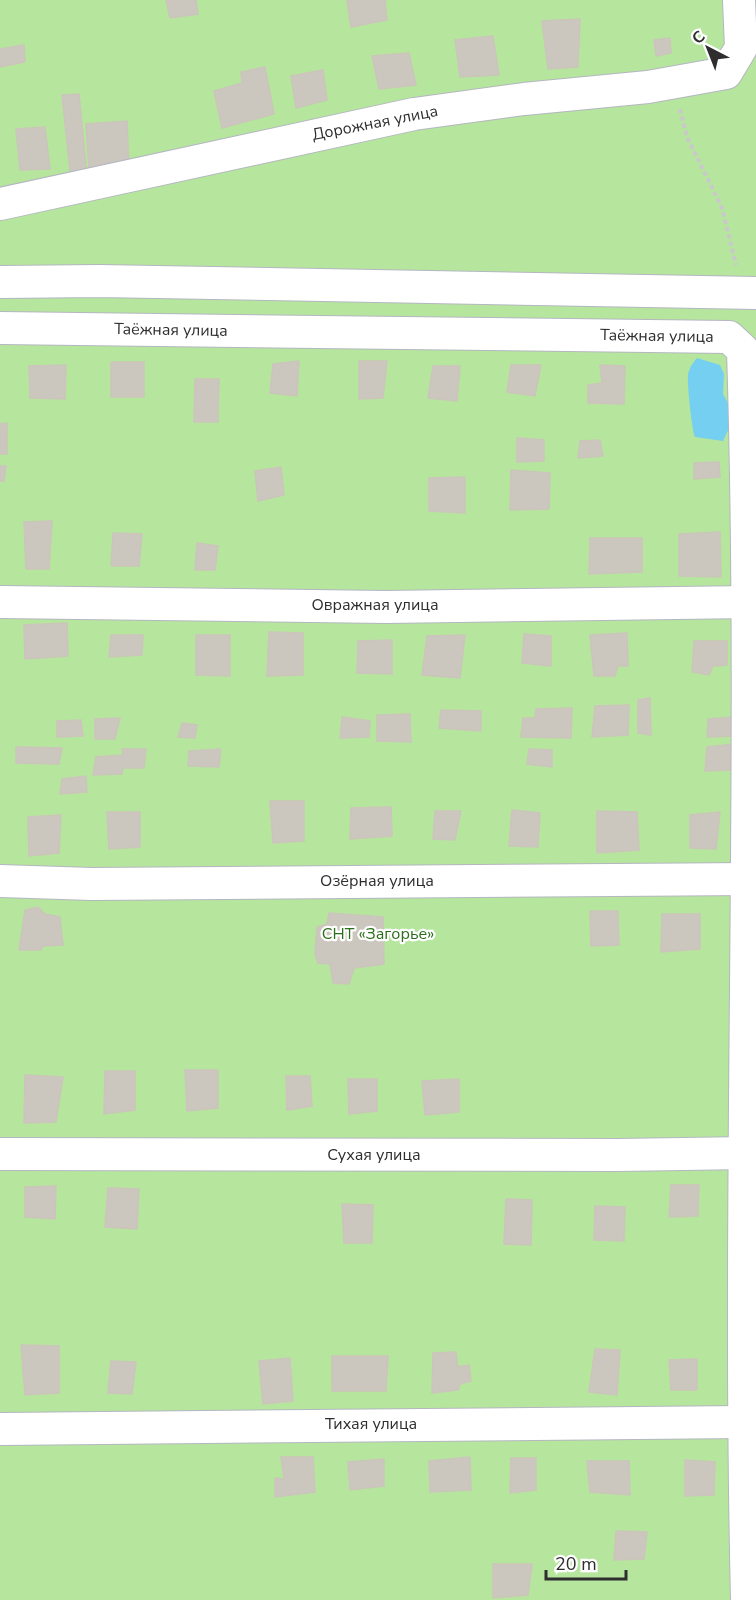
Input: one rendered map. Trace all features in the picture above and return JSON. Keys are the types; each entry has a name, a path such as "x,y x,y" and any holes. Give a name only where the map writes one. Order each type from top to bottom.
{"street":[{"name":"Дорожная улица","path":"0,204 414,114 676,82 726,73 741,48 739,0"},
{"path":"0,282 99,281 748,293"},
{"name":"Таёжная улица","path":"0,328 729,337 743,350 755,769 743,1422 747,1600"},
{"name":"Овражная улица","path":"0,602 386,607 751,602"},
{"name":"Озёрная улица","path":"0,881 92,884 753,879"},
{"name":"Сухая улица","path":"0,1154 617,1155 748,1153"},
{"name":"Тихая улица","path":"0,1429 743,1422"}],"path":[{"path":"676,82 687,137 722,208 748,293"}],"green space":[{"name":"СНТ «Загорье»","path":"0,0 756,0 756,1600 0,1600"}],"water":[{"path":"697,358 720,365 724,374 723,394 731,409 731,424 723,441 695,437 688,375"}],"building":[{"path":"166,0 196,0 198,14 170,18"},
{"path":"347,0 385,0 387,20 351,27"},
{"path":"580,19 578,67 548,69 542,21"},
{"path":"493,36 499,75 460,77 455,40"},
{"path":"670,38 671,53 656,56 654,40"},
{"path":"24,45 25,62 0,67 0,49"},
{"path":"409,53 416,85 379,89 372,56"},
{"path":"265,67 274,114 222,128 214,91 242,83 241,72"},
{"path":"323,70 327,100 296,108 291,76"},
{"path":"79,94 87,177 71,180 62,95"},
{"path":"127,121 129,165 89,168 86,124"},
{"path":"45,127 50,169 20,170 16,129"},
{"path":"299,361 297,396 270,393 273,364"},
{"path":"359,361 387,361 383,398 359,399"},
{"path":"111,362 144,362 144,397 111,397"},
{"path":"66,365 65,399 30,398 29,366"},
{"path":"511,365 541,365 535,396 507,392"},
{"path":"600,365 625,366 624,404 588,403 588,385 602,383"},
{"path":"433,366 460,366 457,401 428,398"},
{"path":"195,379 219,379 218,422 194,422"},
{"path":"7,423 7,454 0,454 0,424"},
{"path":"517,438 544,440 544,461 517,462"},
{"path":"600,440 603,456 578,458 580,441"},
{"path":"719,462 720,477 694,479 694,463"},
{"path":"0,466 6,466 4,481 0,481"},
{"path":"281,467 284,495 258,501 255,471"},
{"path":"511,470 550,473 549,509 510,510"},
{"path":"465,477 465,513 429,511 429,478"},
{"path":"52,521 49,569 26,569 24,522"},
{"path":"720,532 721,577 679,576 679,534"},
{"path":"113,533 142,534 139,566 111,566"},
{"path":"590,538 642,538 642,572 589,574"},
{"path":"197,543 218,546 215,570 195,570"},
{"path":"67,623 68,656 25,659 24,625"},
{"path":"269,632 303,633 303,675 267,676"},
{"path":"627,633 628,666 618,666 615,676 594,676 590,635"},
{"path":"524,634 551,636 551,666 522,663"},
{"path":"111,635 143,635 142,655 109,657"},
{"path":"196,635 230,635 230,676 196,675"},
{"path":"465,635 460,678 422,675 427,636"},
{"path":"392,640 392,674 357,673 358,641"},
{"path":"694,641 727,641 727,665 713,666 709,675 692,672"},
{"path":"650,698 651,735 638,733 638,700"},
{"path":"629,705 628,735 592,737 595,706"},
{"path":"572,708 571,738 521,737 523,718 535,718 536,709"},
{"path":"441,710 481,711 481,731 439,728"},
{"path":"410,714 411,742 377,741 377,715"},
{"path":"342,717 370,721 369,737 340,738"},
{"path":"735,717 735,736 707,737 708,719"},
{"path":"120,718 115,739 95,739 95,719"},
{"path":"81,720 83,736 57,737 57,721"},
{"path":"182,723 197,725 195,738 178,737"},
{"path":"734,744 735,770 705,771 707,747"},
{"path":"16,747 62,748 59,764 16,763"},
{"path":"122,749 146,749 144,768 123,768 122,774 93,775 96,757 123,755"},
{"path":"221,749 219,767 188,766 189,751"},
{"path":"529,749 552,750 552,767 527,764"},
{"path":"86,776 87,792 60,794 62,779"},
{"path":"270,801 304,801 304,841 273,843"},
{"path":"391,807 392,836 350,839 351,808"},
{"path":"512,810 540,813 538,847 509,846"},
{"path":"435,811 461,811 455,840 433,839"},
{"path":"597,811 637,812 639,850 597,853"},
{"path":"107,812 140,812 140,847 109,849"},
{"path":"720,812 716,849 690,848 690,815"},
{"path":"61,815 59,853 29,856 28,817"},
{"path":"38,907 45,914 60,917 63,945 43,946 41,950 19,950 25,910"},
{"path":"590,911 618,911 619,945 591,946"},
{"path":"329,913 383,917 384,964 354,968 349,984 333,983 330,964 318,963 315,954 317,927 327,924"},
{"path":"662,914 700,914 700,949 661,952"},
{"path":"185,1070 218,1070 218,1108 187,1111"},
{"path":"105,1071 135,1071 135,1110 104,1114"},
{"path":"25,1075 63,1077 56,1122 24,1123"},
{"path":"286,1076 310,1076 312,1106 287,1110"},
{"path":"348,1079 377,1079 377,1111 349,1114"},
{"path":"459,1079 459,1112 425,1115 422,1081"},
{"path":"671,1185 699,1185 698,1216 669,1217"},
{"path":"56,1186 55,1219 25,1217 25,1187"},
{"path":"108,1188 139,1189 137,1229 105,1227"},
{"path":"506,1199 532,1200 531,1245 504,1244"},
{"path":"342,1204 373,1205 372,1243 344,1243"},
{"path":"595,1206 625,1207 624,1241 594,1240"},
{"path":"21,1345 59,1346 59,1393 25,1395"},
{"path":"595,1349 620,1350 617,1395 589,1392"},
{"path":"456,1352 458,1367 469,1365 471,1381 460,1384 458,1390 432,1393 433,1353"},
{"path":"332,1356 388,1356 386,1391 332,1391"},
{"path":"290,1358 293,1401 263,1404 259,1361"},
{"path":"697,1359 697,1390 671,1390 669,1360"},
{"path":"111,1361 136,1362 132,1394 108,1393"},
{"path":"281,1457 313,1457 315,1492 275,1497 275,1478 284,1479"},
{"path":"470,1457 471,1490 430,1492 429,1461"},
{"path":"511,1458 536,1458 536,1490 510,1493"},
{"path":"384,1459 384,1486 350,1490 348,1462"},
{"path":"685,1460 715,1462 714,1495 685,1496"},
{"path":"587,1461 629,1461 630,1495 590,1492"},
{"path":"616,1531 647,1532 644,1559 614,1560"},
{"path":"493,1564 532,1564 528,1595 493,1598"}]}
